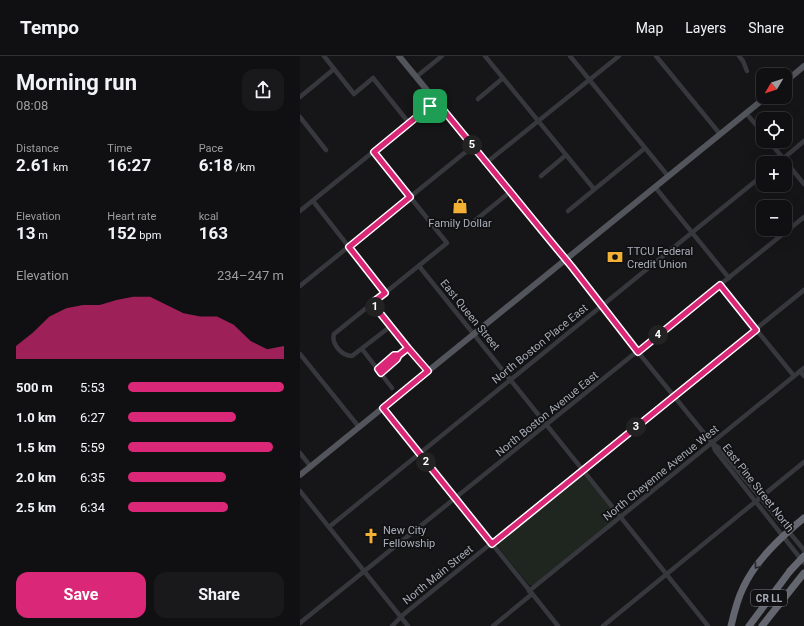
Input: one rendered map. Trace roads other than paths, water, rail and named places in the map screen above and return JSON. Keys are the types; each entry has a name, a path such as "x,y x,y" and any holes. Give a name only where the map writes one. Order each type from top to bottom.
{"highway":[{"path":"731,626 740,595 748,577 785,534 804,518"},
{"name":"CR LL","path":"749,626 790,571 804,556"},
{"name":"CR LL","path":"762,626 804,573"}],"main road":[{"name":"East Pine Street North","path":"399,56 566,260"},
{"path":"792,76 804,66"},
{"path":"300,475 757,104"}],"street":[{"path":"324,56 354,94 373,78 409,123"},
{"path":"416,77 442,56"},
{"path":"485,56 594,189"},
{"path":"570,56 668,176"},
{"path":"486,163 619,56"},
{"path":"656,56 720,134"},
{"path":"739,56 747,71"},
{"path":"300,97 334,69"},
{"path":"478,99 503,78"},
{"path":"300,211 436,101"},
{"path":"746,113 756,125"},
{"path":"300,117 326,150"},
{"path":"786,156 804,141"},
{"path":"300,286 473,146"},
{"path":"568,211 645,148"},
{"path":"774,148 781,156"},
{"path":"374,152 447,243 334,334 333,340 345,354 352,356 391,326"},
{"path":"541,176 566,155"},
{"path":"792,170 804,184"},
{"name":"North Boston Place East","path":"329,527 756,181"},
{"path":"656,187 729,278"},
{"path":"466,227 510,192"},
{"path":"313,201 385,293"},
{"name":"North Boston Avenue East","path":"300,623 456,499 804,217"},
{"name":"East Pine Street North","path":"566,260 712,443 719,448 757,500 785,534 804,563"},
{"name":"East Queen Street","path":"419,266 708,626"},
{"path":"720,285 794,376"},
{"name":"North Main Street","path":"392,626 404,614 804,290"},
{"path":"372,303 428,371"},
{"path":"379,371 394,355 399,355 408,348"},
{"path":"362,349 392,388"},
{"path":"300,354 359,427"},
{"path":"802,370 804,376"},
{"name":"North Cheyenne Avenue West","path":"493,626 530,592 621,516 802,370"},
{"path":"383,408 558,626"},
{"path":"300,453 311,467"},
{"path":"603,626 804,462"},
{"path":"300,491 408,626"},
{"name":"East Pine Street North","path":"757,500 785,534 804,550"}],"place":[{"name":"Family Dollar","path":"460,206"},
{"name":"TTCU Federal Credit Union","path":"615,257"},
{"name":"New City Fellowship","path":"371,536"}]}
